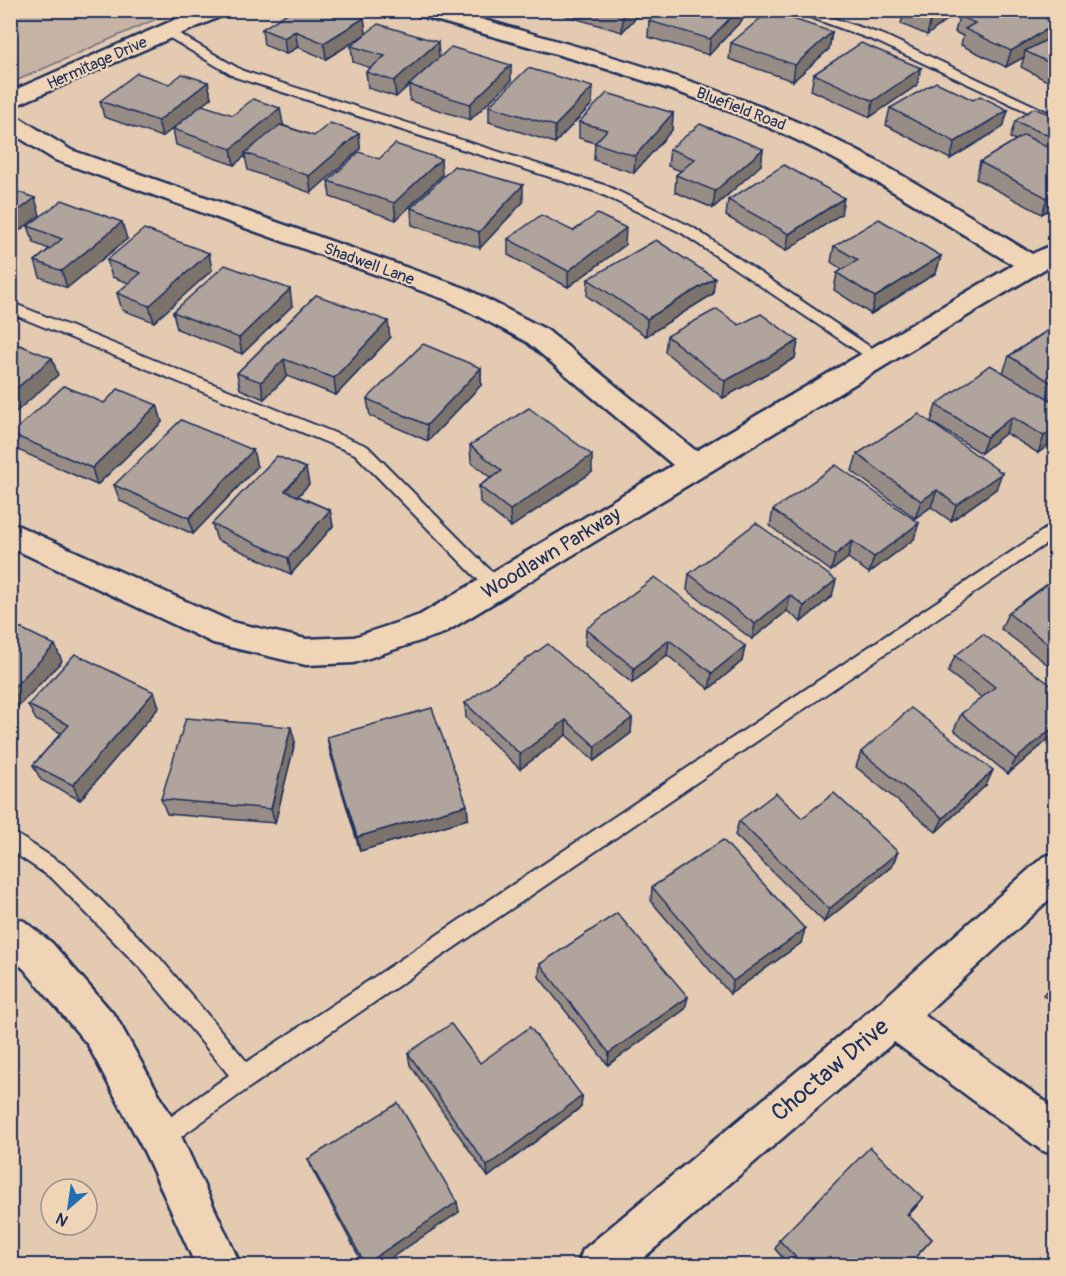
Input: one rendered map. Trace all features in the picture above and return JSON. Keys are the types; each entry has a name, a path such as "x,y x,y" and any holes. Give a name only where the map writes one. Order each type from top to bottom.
{"street":[{"name":"Hermitage Drive","path":"10,101 216,10"},
{"name":"Bluefield Road","path":"425,10 706,94 777,122 850,157 1044,258"},
{"name":"Shadwell Lane","path":"10,122 63,154 456,294 537,336 694,466"},
{"name":"Woodlawn Parkway","path":"10,534 225,634 306,652 354,650 432,624 1044,258"},
{"name":"Choctaw Drive","path":"616,1261 893,1017 1056,869"},
{"path":"10,933 38,956 102,1031 160,1138 219,1266"},
{"path":"893,1017 1056,1135"}],"lane":[{"path":"796,10 882,39 1056,122"},
{"path":"169,32 239,74 602,189 687,230 877,357"},
{"path":"10,308 361,450 496,587"},
{"path":"160,1138 245,1077 1056,528"},
{"path":"10,839 60,873 151,964 245,1077"}],"shaded area":[{"path":"11,10 174,10 174,11 11,83"}],"building":[{"path":"292,10 345,10 364,18 324,43 295,31 284,38 262,29"},
{"path":"606,10 628,10 623,15"},
{"path":"660,10 738,10 710,39 649,21"},
{"path":"910,10 942,10 931,19"},
{"path":"969,10 1028,10 1056,24 1011,51 965,29 975,23 959,16"},
{"path":"769,11 832,32 795,65 731,43"},
{"path":"378,24 438,42 394,81 366,72 385,56 351,46"},
{"path":"1056,35 1056,66 1025,51"},
{"path":"861,43 921,68 873,101 814,74"},
{"path":"451,47 511,65 470,104 409,85"},
{"path":"528,68 593,87 555,126 489,106"},
{"path":"137,73 169,84 182,74 208,82 158,121 100,101"},
{"path":"936,82 973,100 980,96 1008,110 955,142 890,108"},
{"path":"607,93 673,113 635,156 595,143 607,130 579,122"},
{"path":"253,99 280,108 231,149 173,129 202,105 233,115"},
{"path":"1034,108 1056,117 1056,131 1049,136 1015,121"},
{"path":"330,123 359,133 309,176 245,153 280,125 314,136"},
{"path":"700,124 763,149 715,191 676,175 695,159 670,149"},
{"path":"1024,135 1056,152 1056,192 1047,198 980,162"},
{"path":"395,144 441,159 394,203 328,181 359,152 379,159"},
{"path":"784,165 844,198 789,234 728,200"},
{"path":"454,166 523,185 479,232 411,208"},
{"path":"10,189 35,198 10,217"},
{"path":"62,200 122,222 62,271 35,261 62,239 28,226"},
{"path":"597,214 626,228 568,271 508,239 541,215 573,231"},
{"path":"879,219 941,256 875,297 837,273 858,260 834,246"},
{"path":"144,229 209,253 149,306 117,293 141,273 107,260"},
{"path":"656,240 715,278 647,319 588,279"},
{"path":"225,265 290,289 239,338 173,312"},
{"path":"316,295 388,321 334,378 284,359 261,382 237,373"},
{"path":"717,309 739,325 761,314 798,341 725,381 667,336"},
{"path":"1056,325 1056,386 1009,356"},
{"path":"10,343 52,358 10,394"},
{"path":"423,344 481,368 427,425 367,399"},
{"path":"990,365 1056,403 1056,427 1044,436 1012,417 987,437 936,405"},
{"path":"64,386 104,403 118,389 157,405 92,468 11,434"},
{"path":"529,408 592,455 510,510 479,486 502,471 470,445"},
{"path":"919,414 1002,473 956,505 937,490 921,501 857,454"},
{"path":"181,420 253,450 189,518 114,485"},
{"path":"277,456 306,468 285,491 330,510 288,558 212,524"},
{"path":"836,465 919,523 874,557 852,541 835,555 773,510"},
{"path":"756,523 836,580 804,606 790,595 755,624 689,574"},
{"path":"655,577 745,646 712,673 669,640 634,668 586,629"},
{"path":"1056,578 1056,650 1008,613"},
{"path":"10,623 55,645 10,691"},
{"path":"983,634 1056,689 1056,725 1016,759 961,714 995,687 955,656"},
{"path":"548,644 632,718 595,746 566,720 520,754 465,703"},
{"path":"75,654 154,692 73,785 33,765 69,725 28,705"},
{"path":"432,708 467,805 357,837 327,737"},
{"path":"911,708 993,770 943,818 861,752"},
{"path":"186,718 291,727 271,809 161,799"},
{"path":"776,793 802,818 834,793 898,852 829,909 739,821"},
{"path":"723,840 805,929 733,981 652,887"},
{"path":"617,913 688,997 609,1053 540,964"},
{"path":"451,1024 480,1063 530,1027 582,1096 487,1166 408,1053"},
{"path":"398,1103 457,1202 365,1264 308,1159"},
{"path":"870,1147 923,1198 907,1214 932,1239 907,1266 804,1266 779,1240"}]}
